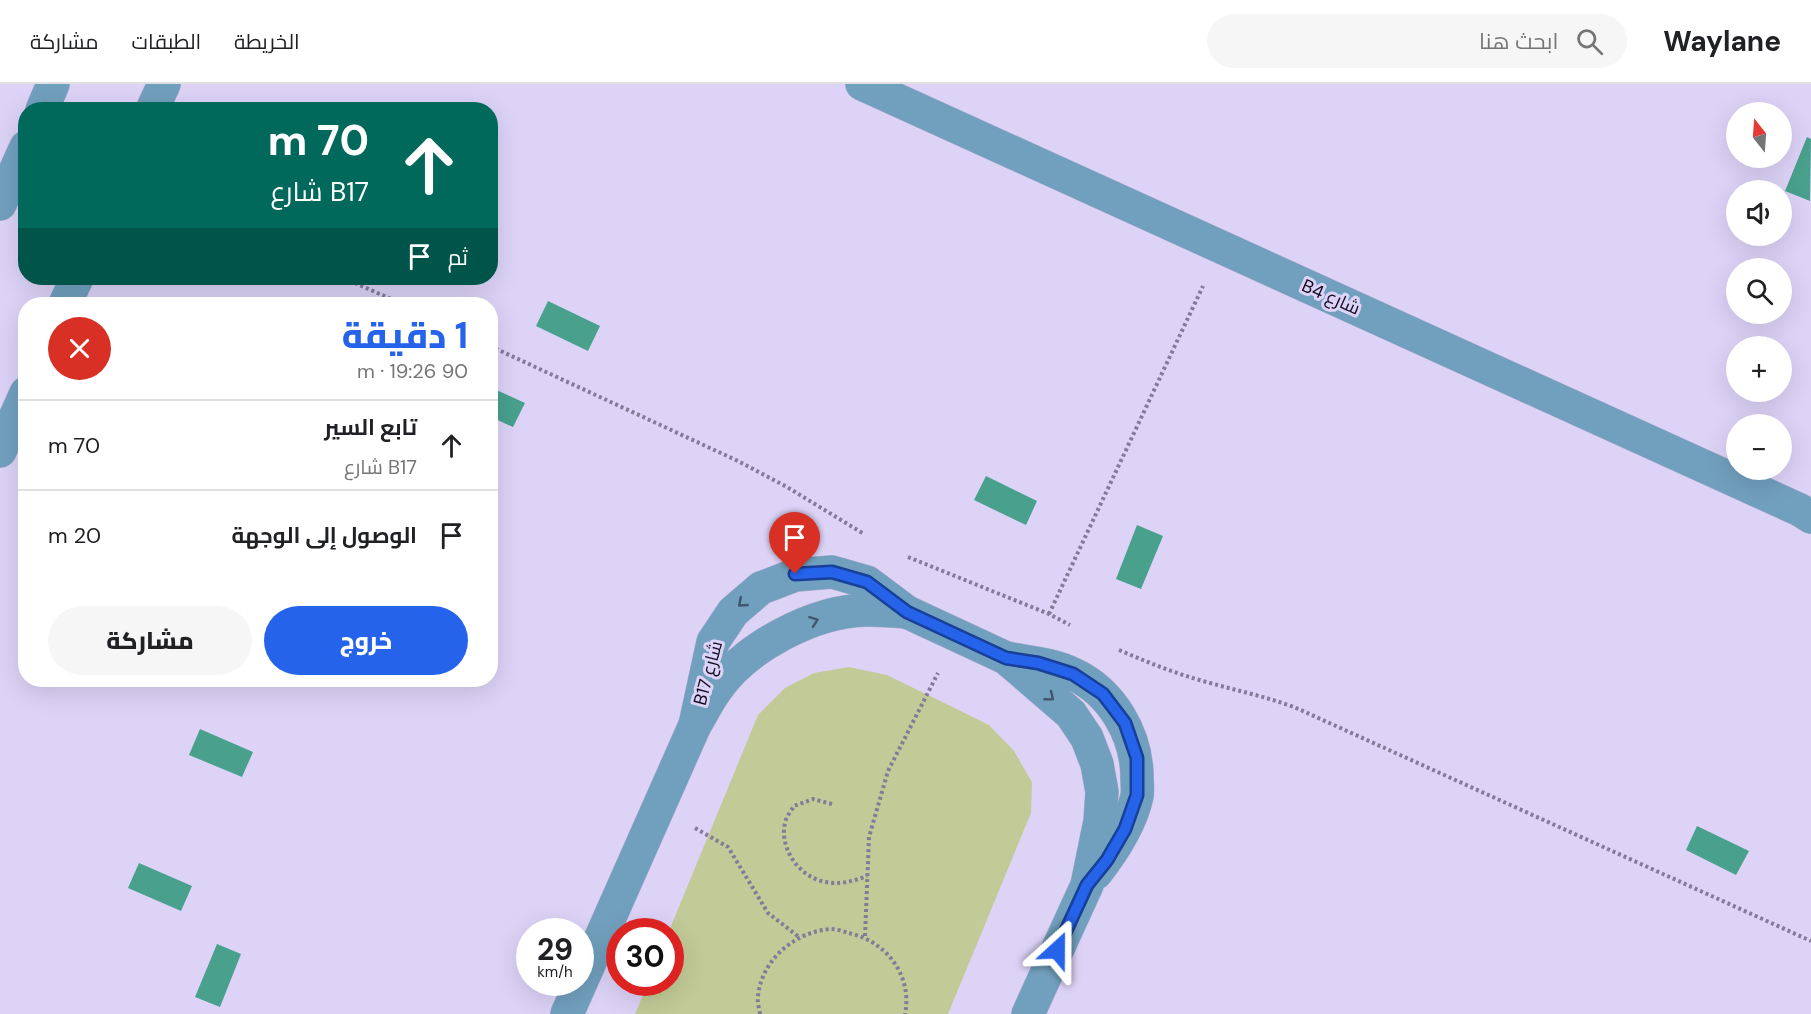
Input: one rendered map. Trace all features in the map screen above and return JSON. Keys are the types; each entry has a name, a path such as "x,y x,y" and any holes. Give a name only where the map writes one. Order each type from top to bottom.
{"street":[{"path":"45,102 53,84"},
{"path":"156,102 164,84"},
{"name":"B4 شارع","path":"862,84 1807,513"},
{"path":"0,204 18,165"},
{"path":"0,451 18,411"},
{"name":"B17 شارع","path":"695,725 714,642 733,612 760,588 795,574 832,572 867,582 907,612"},
{"name":"B17 شارع","path":"567,1014 695,725 717,688 746,658 782,633 822,618 864,610 907,612"},
{"path":"907,612 1006,658 1071,714 1087,738 1097,764 1102,792 1100,820 1087,885 1028,1014"}],"path":[{"path":"1050,614 1221,248"},
{"path":"360,285 386,297"},
{"path":"498,350 738,461 868,537"},
{"path":"906,556 1050,614 1079,630"},
{"path":"865,936 868,837 888,771 957,635 976,585"},
{"path":"1119,650 1149,663 1294,707 1811,941"},
{"path":"832,804 813,799 794,806 785,822 785,842 791,859 806,875 826,882 847,883 867,876"},
{"path":"656,812 702,831 728,847 768,914 799,937"},
{"path":"760,1014 758,996 765,972 779,952 799,937 831,929 865,936 883,949 897,967 905,988 905,1014"}],"shaded area":[{"path":"1807,137 1811,139 1810,201 1792,194 1792,180 1789,180"},
{"path":"548,301 600,326 588,351 536,326"},
{"path":"498,391 525,403 513,427 498,420"},
{"path":"986,476 1037,501 1026,525 974,500"},
{"path":"1137,525 1163,536 1141,589 1116,579"},
{"path":"849,667 887,675 989,725 1014,751 1032,782 1031,813 948,1014 635,1014 643,996 684,996 684,918 674,918 758,715 785,688 814,673"},
{"path":"200,729 253,752 242,777 189,755"},
{"path":"1697,826 1749,851 1736,875 1686,850"},
{"path":"139,863 192,886 181,911 128,888"},
{"path":"217,944 241,954 220,1007 195,997"}],"route":[{"path":"795,574 832,572 867,582 907,612 1006,658 1038,663 1073,674 1103,694 1125,723 1137,758 1137,795 1125,829 1107,860 1087,885 1057,950"}]}
